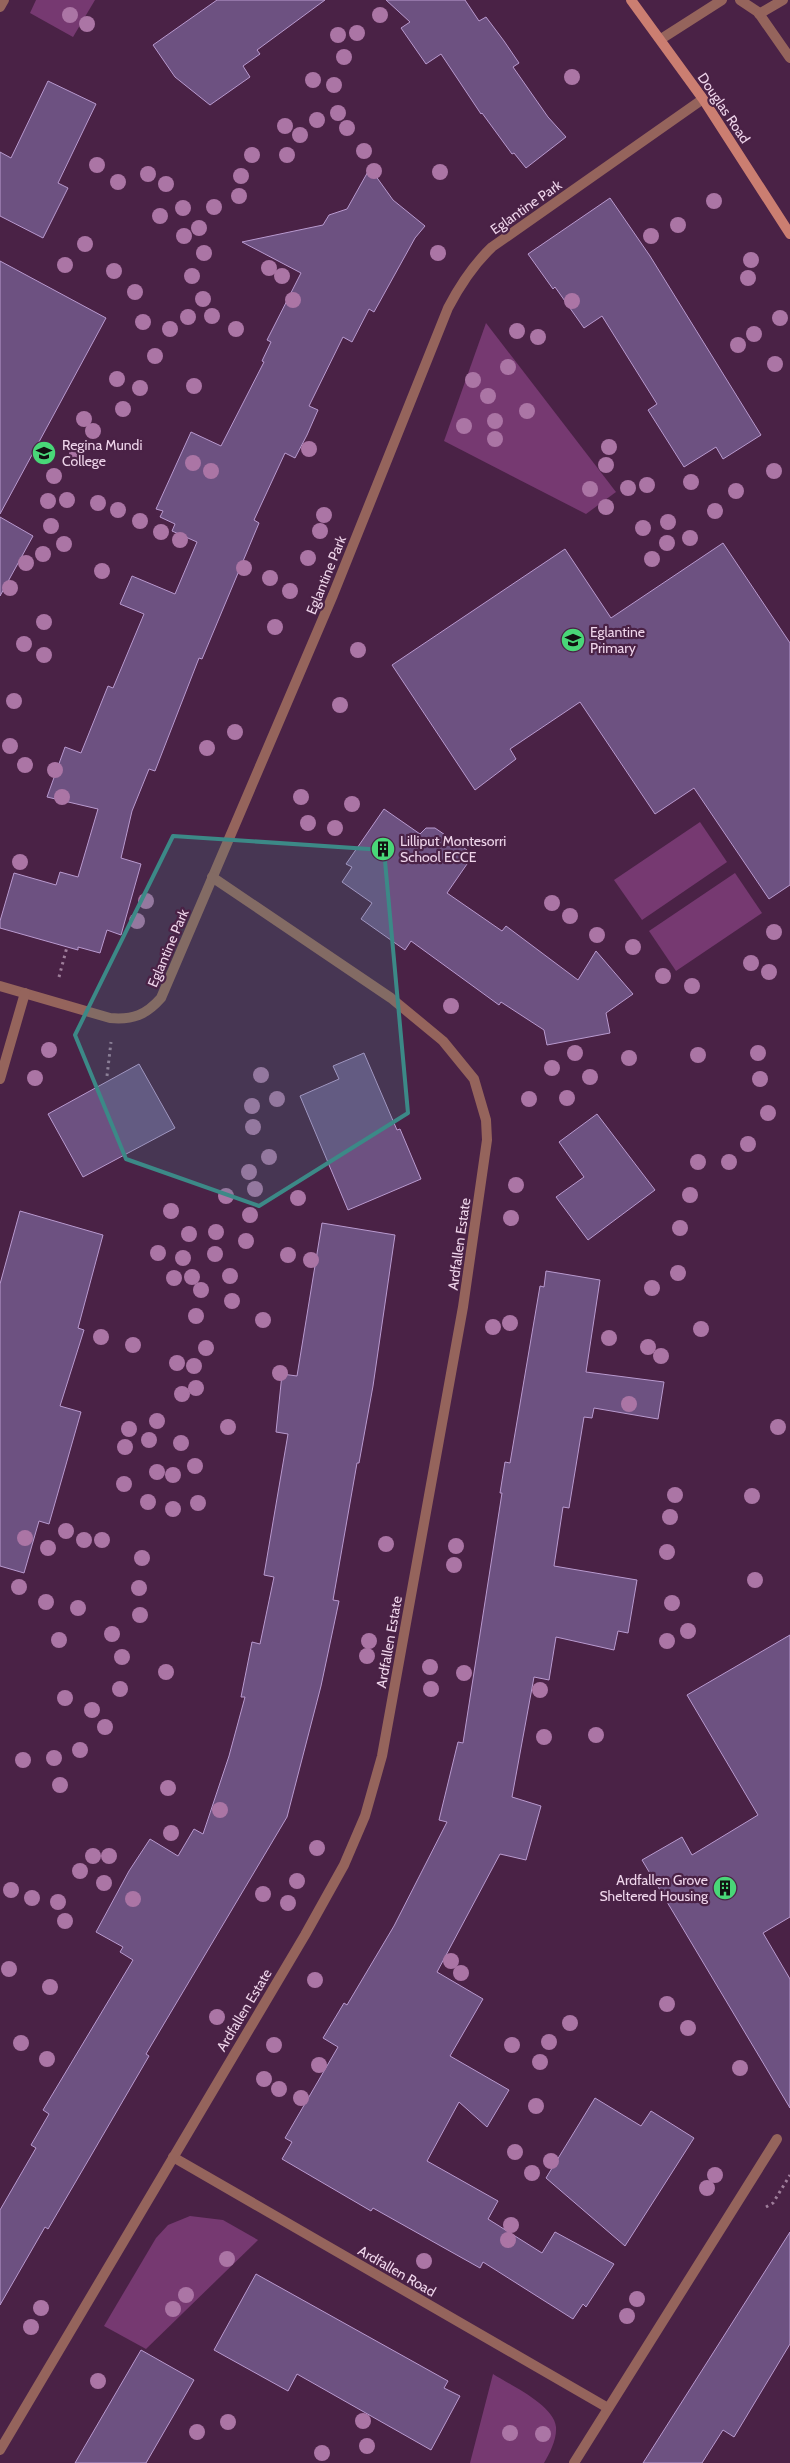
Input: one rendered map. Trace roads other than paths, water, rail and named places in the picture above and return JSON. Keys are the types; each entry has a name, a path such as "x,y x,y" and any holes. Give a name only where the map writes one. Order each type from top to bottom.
{"main road":[{"name":"Douglas Road","path":"631,0 703,98 790,234"}],"street":[{"path":"0,7 4,0"},
{"path":"661,39 722,0"},
{"path":"740,0 760,14 790,58"},
{"path":"760,14 784,0"},
{"name":"Eglantine Park","path":"0,986 110,1018 130,1019 149,1011 161,998 333,595 448,308 467,275 492,247 703,98"},
{"name":"Ardfallen Estate","path":"0,2450 309,1928 344,1865 369,1807 382,1756 401,1658 464,1307 487,1140 486,1120 474,1079 448,1046 390,998 212,876"},
{"path":"0,1079 25,994"},
{"path":"574,2463 777,2139"},
{"name":"Ardfallen Road","path":"173,2157 608,2408"}],"place":[{"name":"Regina Mundi College","path":"44,453"},
{"name":"Eglantine Primary","path":"573,640"},
{"name":"Lilliput Montesorri School ECCE","path":"383,849"},
{"name":"Ardfallen Grove Sheltered Housing","path":"725,1888"}]}
